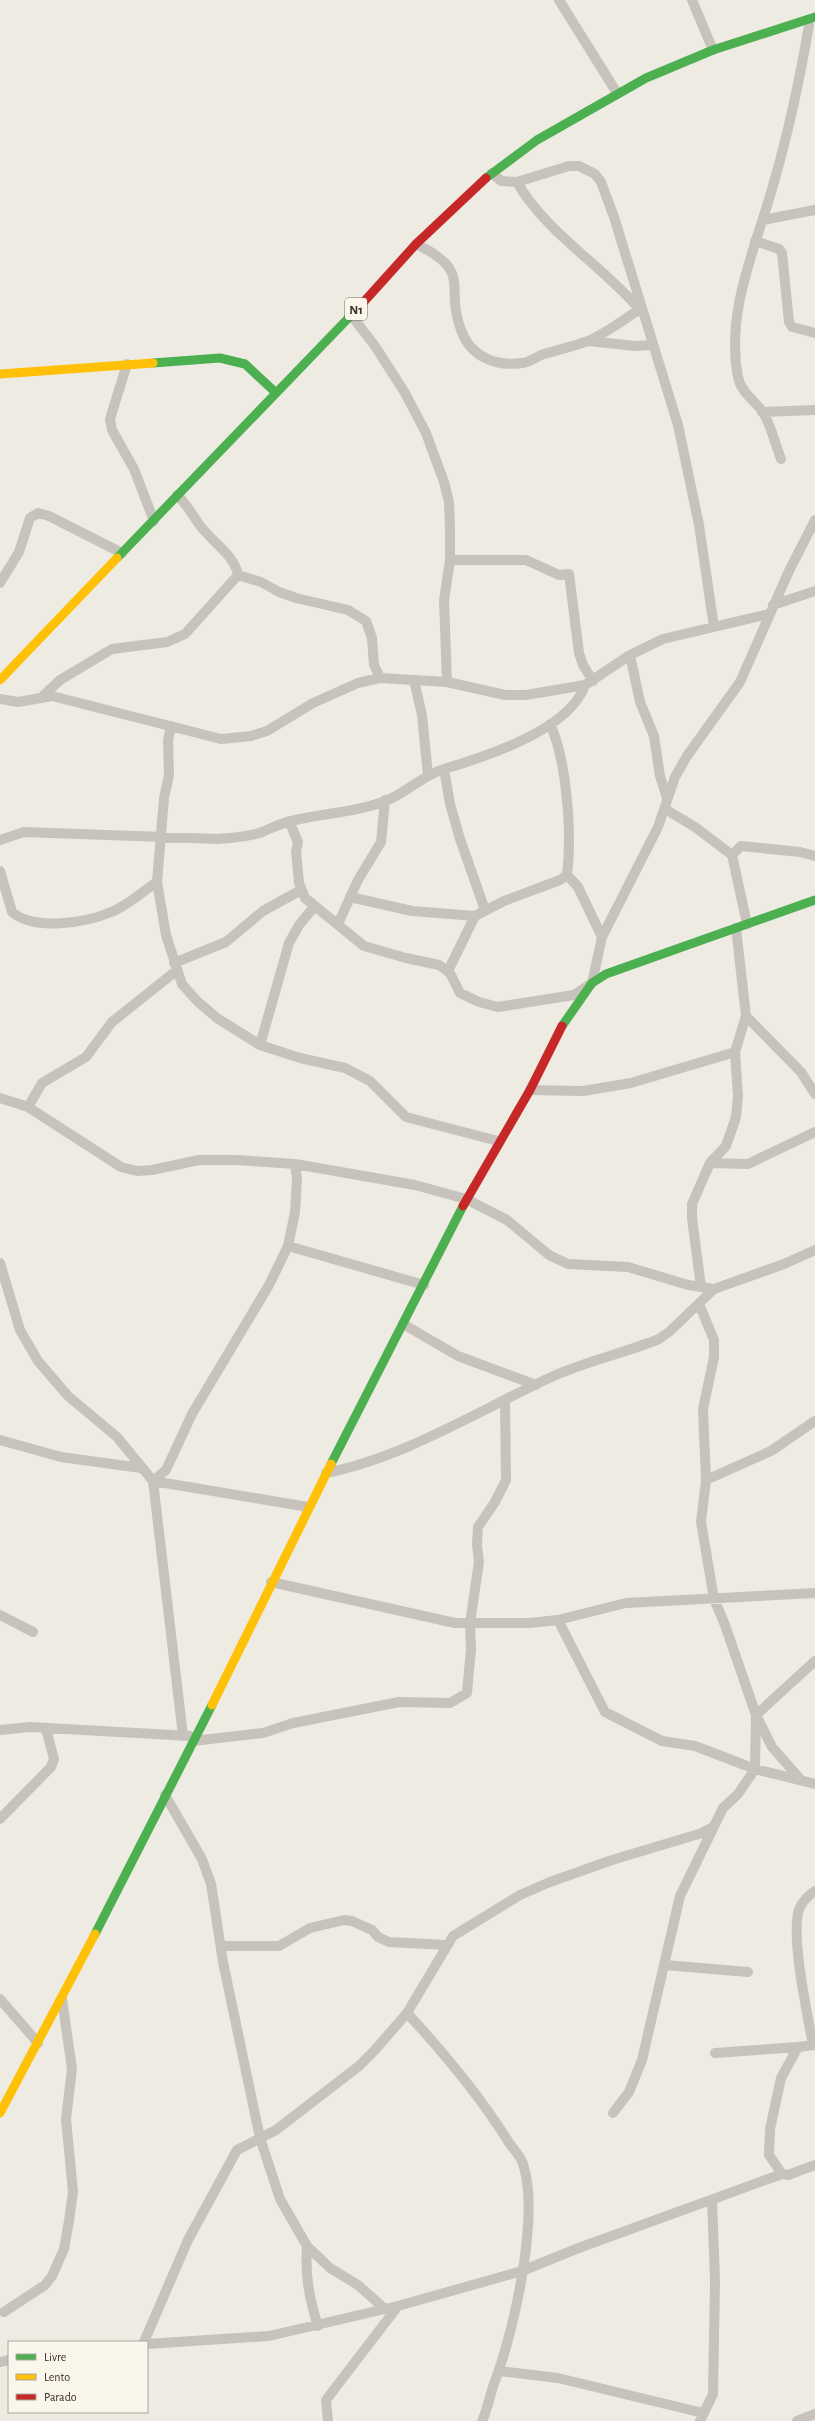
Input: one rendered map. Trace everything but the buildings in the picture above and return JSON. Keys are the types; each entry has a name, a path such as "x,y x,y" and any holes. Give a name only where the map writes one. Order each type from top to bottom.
{"main road":[{"name":"N1","path":"0,680 154,521 275,392 351,315 416,244 492,173 537,140 617,93 652,75 712,50 815,17"},
{"path":"0,374 220,358 245,364 275,392"},
{"path":"0,2113 62,1999 165,1795 195,1739 308,1507 424,1285 466,1199 498,1140 530,1090 556,1034 592,983 606,974 638,961 815,900"}],"street":[{"path":"692,0 712,50"},
{"path":"561,1 617,93"},
{"path":"777,28 812,25 797,95 763,220 755,241 741,299 736,357 742,387 749,398 762,412 781,459"},
{"path":"492,173 501,181 517,182 569,166 579,166 595,174 612,211 652,345 678,425 699,525 714,627"},
{"path":"517,182 547,220 624,291 641,309"},
{"path":"763,220 815,210"},
{"path":"755,241 779,249 782,254 789,322 792,327 815,333"},
{"path":"416,244 440,257 448,266 454,277 461,331 475,353 486,360 523,363 541,355 588,341 641,309"},
{"path":"351,315 375,346 405,393 432,448 449,502 450,560 444,600 447,682"},
{"path":"588,341 635,346 652,345"},
{"path":"127,364 110,419 112,430 134,469 154,521"},
{"path":"762,412 815,410"},
{"path":"177,495 189,507 201,527 229,558 238,575 261,582 279,592 303,600 348,610 366,621 372,638 374,665 380,678"},
{"path":"0,583 20,552 30,518 38,513 49,516 122,553"},
{"path":"289,821 298,842 296,852 301,890 305,898 314,907 338,924 364,946 406,958 439,965 448,971 456,982 460,992 479,1002 498,1007 574,995 592,983 602,937 665,809 667,798 687,756 737,688 771,609 815,520"},
{"path":"450,560 526,560 541,565 559,575 569,574 579,653 589,683"},
{"path":"43,696 60,680 112,649 166,642 185,634 238,575"},
{"path":"0,699 18,702 43,696 52,696 221,739 251,736 267,731 313,703 358,683 380,678 447,682 505,695 526,695 589,683 630,655 663,639 714,627 771,609 815,591"},
{"path":"630,655 640,702 654,736 660,776 667,798"},
{"path":"414,680 422,715 428,775"},
{"path":"0,840 24,832 236,838 262,832 289,821 385,800 428,775 501,751 550,724 570,709 581,696 589,683"},
{"path":"550,724 556,737 566,796 567,875 583,895 602,937"},
{"path":"171,726 168,740 169,775 157,882 166,936 175,967 182,984 198,1002 217,1018 260,1045 300,1058 344,1068 370,1080 406,1117 498,1140"},
{"path":"444,769 448,798 460,839 485,910"},
{"path":"338,924 350,897 381,842 385,800"},
{"path":"665,809 695,827 732,855 747,924"},
{"path":"732,855 741,846 800,852 815,856"},
{"path":"0,871 12,912 17,917 41,923 63,923 112,912 157,882"},
{"path":"448,971 475,916 485,910 560,880 567,875"},
{"path":"28,1108 42,1083 86,1057 112,1022 175,967 226,942 263,911 301,890"},
{"path":"350,897 412,911 475,916"},
{"path":"260,1045 289,943 299,925 314,907"},
{"path":"701,1287 692,1218 692,1204 710,1163 726,1146 736,1117 738,1096 735,1052 746,1016 736,928"},
{"path":"746,1016 801,1072 815,1094"},
{"path":"530,1090 583,1091 631,1083 662,1076 735,1052"},
{"path":"0,1098 28,1108 121,1166 137,1171 152,1170 199,1160 236,1160 295,1164 415,1184 466,1199 507,1220 549,1255 562,1262 579,1266 628,1267 701,1287 714,1289"},
{"path":"710,1163 748,1164 815,1132"},
{"path":"153,1481 166,1470 192,1414 269,1285 288,1246 296,1212 297,1179 295,1164"},
{"path":"288,1246 424,1285"},
{"path":"326,1473 373,1461 505,1401 563,1372 625,1352 659,1339 669,1332 714,1289 784,1264 815,1250"},
{"path":"0,1263 20,1330 38,1361 68,1396 117,1437 153,1481 183,1736"},
{"path":"699,1304 714,1340 714,1358 703,1409 706,1480 701,1522 714,1599 725,1625 756,1716 772,1747 801,1780"},
{"path":"403,1324 458,1356 536,1385"},
{"path":"0,1730 30,1727 183,1736 195,1739 263,1733 300,1722 399,1702 450,1703 467,1693 471,1649 470,1623 478,1569 478,1526 495,1502 506,1480 505,1401"},
{"path":"706,1480 771,1451 815,1422"},
{"path":"0,1440 61,1457 141,1468"},
{"path":"153,1481 308,1507"},
{"path":"271,1582 455,1622 470,1623 529,1623 558,1620 626,1603 815,1593"},
{"path":"0,1616 33,1632"},
{"path":"558,1620 605,1712 662,1741 695,1746 755,1769 815,1784"},
{"path":"613,2113 629,2092 642,2060 680,1896 723,1808 738,1794 755,1769 756,1716 815,1662"},
{"path":"0,1819 51,1767 54,1759 46,1729"},
{"path":"165,1795 202,1859 211,1884 221,1946 260,2138 280,2199 307,2246 330,2268 358,2285 385,2309"},
{"path":"144,2341 188,2240 237,2150 276,2130 359,2066 376,2050 407,2013 446,1945 460,1931 520,1895 612,1860 702,1833 713,1827"},
{"path":"715,2053 814,2045 800,1978 798,1929 800,1907 815,1891"},
{"path":"221,1946 279,1946 310,1928 344,1920 352,1921 372,1930 378,1937 389,1942 446,1945"},
{"path":"665,1965 748,1972"},
{"path":"0,1999 38,2043"},
{"path":"4,2312 45,2285 52,2276 64,2249 73,2192 66,2119 72,2069 62,1999"},
{"path":"407,2013 450,2062 523,2162 528,2188 528,2217 522,2271 499,2371 482,2421"},
{"path":"782,2174 770,2155 770,2130 781,2078 798,2047"},
{"path":"148,2344 268,2336 318,2326 398,2306 522,2271 576,2249 782,2174 788,2175 815,2165"},
{"path":"499,2371 558,2378 701,2417 713,2394 715,2281 712,2200"},
{"path":"307,2246 306,2269 308,2295 318,2326"},
{"path":"328,2421 326,2400 398,2306"},
{"path":"797,2421 815,2414"}],"traffic: fast":[{"path":"486,178 537,140 646,78 713,50 815,17"},
{"path":"117,558 361,305"},
{"path":"153,363 220,358 245,364 275,392"},
{"path":"562,1026 592,983 606,974 815,900"},
{"path":"331,1464 463,1206"},
{"path":"95,1934 212,1705"}],"traffic: slow":[{"path":"0,374 153,363"},
{"path":"0,680 117,558"},
{"path":"212,1705 331,1464"},
{"path":"0,2113 95,1934"}],"traffic: jam":[{"path":"361,305 416,244 486,178"},
{"path":"463,1206 530,1090 562,1026"}]}
